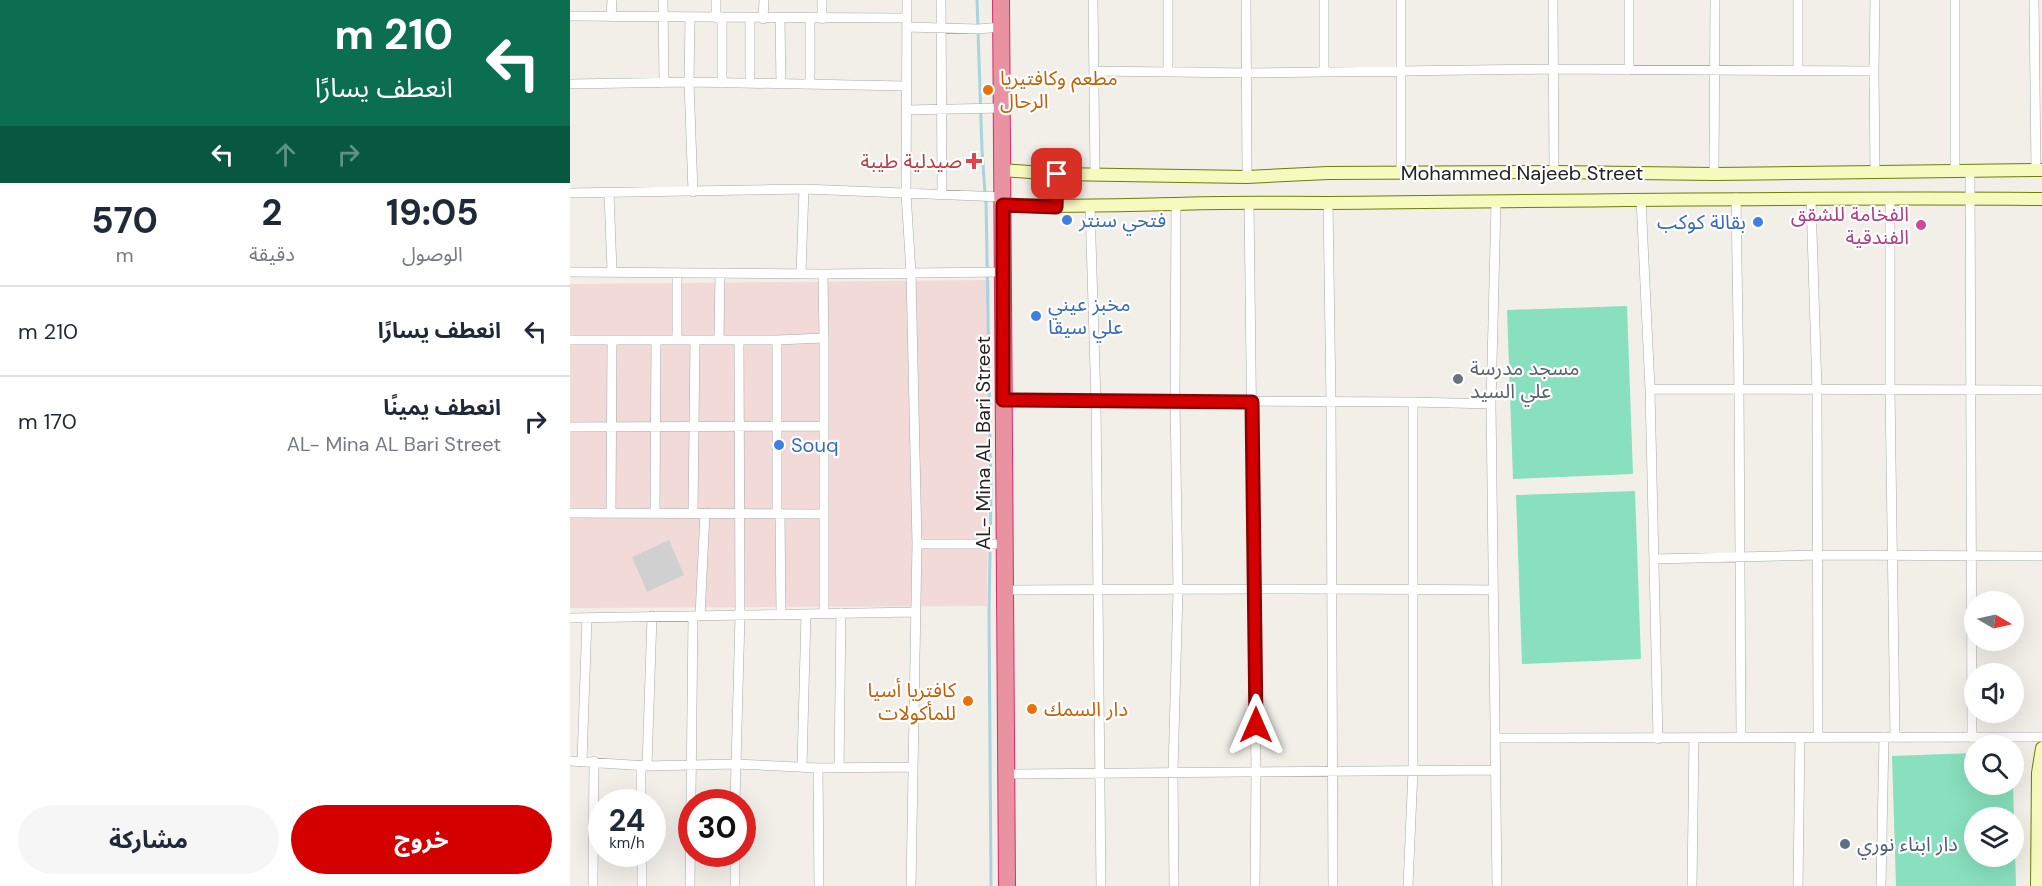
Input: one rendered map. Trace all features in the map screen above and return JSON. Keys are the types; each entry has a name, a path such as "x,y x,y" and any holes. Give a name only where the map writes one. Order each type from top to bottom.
{"highway":[{"name":"AL- Mina AL Bari Street","path":"1001,0 1007,886"}],"main road":[{"name":"Mohammed Najeeb Street","path":"1002,170 1057,174 1247,177 1401,172 1714,174 2039,170"},
{"path":"1056,207 1057,174"},
{"name":"Mohammed Najeeb Street","path":"1003,201 1056,207 1090,207 1176,204 1496,203 1736,198 2042,199"},
{"path":"2037,886 2037,795 2042,748"}],"street":[{"path":"611,17 612,0"},
{"path":"663,0 664,83"},
{"path":"716,0 722,83"},
{"path":"764,0 764,19"},
{"path":"822,0 822,19"},
{"path":"907,0 906,193 911,273 917,544 912,886"},
{"path":"941,0 942,194"},
{"path":"1093,0 1095,175"},
{"path":"1168,0 1168,72"},
{"path":"1246,0 1247,177"},
{"path":"1324,0 1324,72"},
{"path":"1401,0 1401,172"},
{"path":"1553,0 1554,172"},
{"path":"1629,0 1629,70"},
{"path":"1714,174 1715,0"},
{"path":"1798,0 1798,70"},
{"path":"1875,0 1875,172"},
{"path":"1955,0 1955,171"},
{"path":"2034,0 2039,170"},
{"path":"570,16 822,19 907,23 941,28 1001,27"},
{"path":"690,18 689,82 693,192"},
{"path":"750,18 750,84"},
{"path":"780,19 781,84"},
{"path":"810,19 810,85"},
{"path":"1095,71 1246,74 1553,69 1874,71"},
{"path":"570,84 689,82 906,86"},
{"path":"906,110 1002,108"},
{"path":"1970,171 1972,735"},
{"path":"801,273 804,189"},
{"path":"570,193 804,189 942,194 1003,201"},
{"path":"609,192 612,271"},
{"path":"1736,198 1741,738"},
{"path":"1641,199 1650,389 1658,739"},
{"path":"1890,199 1895,737"},
{"path":"1811,200 1817,390 1818,738"},
{"path":"1328,202 1333,886"},
{"path":"1249,203 1256,771 1254,886"},
{"path":"1496,203 1491,404 1497,886"},
{"path":"1174,886 1173,772 1178,590 1175,400 1176,204"},
{"path":"1090,207 1096,402 1101,886"},
{"path":"570,272 1003,272"},
{"path":"677,273 677,340"},
{"path":"719,340 720,273"},
{"path":"823,273 824,613"},
{"path":"570,340 824,338"},
{"path":"656,340 656,513"},
{"path":"693,513 695,340"},
{"path":"735,789 740,615 739,340"},
{"path":"777,340 781,615"},
{"path":"611,513 612,341"},
{"path":"1650,389 2042,390"},
{"path":"1003,400 1491,404"},
{"path":"1408,886 1413,770 1413,402"},
{"path":"570,428 824,426"},
{"path":"570,513 824,514"},
{"path":"690,886 691,764 697,616 705,513"},
{"path":"917,544 1005,544"},
{"path":"1654,559 1818,555 2042,556"},
{"path":"1005,590 1178,590 1254,587 1493,590"},
{"path":"570,618 916,612"},
{"path":"838,768 841,613"},
{"path":"802,767 806,614"},
{"path":"642,789 652,616"},
{"path":"582,761 587,618"},
{"path":"1881,886 1884,737"},
{"path":"2024,737 2042,737"},
{"path":"1495,738 1964,738"},
{"path":"1692,886 1694,738"},
{"path":"1798,886 1800,738"},
{"path":"570,761 644,766 736,764 818,768 914,767"},
{"path":"593,886 594,761"},
{"path":"818,768 819,886"},
{"path":"1006,774 1496,770"},
{"path":"642,867 642,886"},
{"path":"735,867 735,886"}],"shaded area":[{"name":"Souq","path":"990,280 987,606 570,608 570,284"},
{"path":"669,540 684,575 647,592 632,557"}],"green space":[{"path":"1627,306 1633,474 1513,479 1507,310"},
{"path":"1635,491 1641,659 1522,664 1516,495"},
{"path":"1964,753 1964,795 2013,795 2014,807 1964,807 1964,867 2015,867 2016,886 1896,886 1892,756"}],"waterway":[{"path":"977,0 985,193"},
{"path":"986,200 991,493 989,613 991,886"}],"place":[{"name":"مطعم وكافتيريا الرحال","path":"988,90"},
{"name":"صيدلية طيبة","path":"974,161"},
{"name":"فتحي سنتر","path":"1067,220"},
{"name":"بقالة كوكب","path":"1758,222"},
{"name":"الفخامة للشقق الفندقية","path":"1921,225"},
{"name":"مخبز عيني علي سيقا","path":"1036,316"},
{"name":"مسجد مدرسة علي السيد","path":"1458,379"},
{"name":"Souq","path":"779,445"},
{"name":"كافتريا أسيا للمأكولات","path":"968,701"},
{"name":"دار السمك","path":"1032,709"},
{"name":"دار ابناء نوري","path":"1845,844"}],"route":[{"path":"1057,174 1056,207 1003,205 1003,400 1252,402 1256,725"}]}
